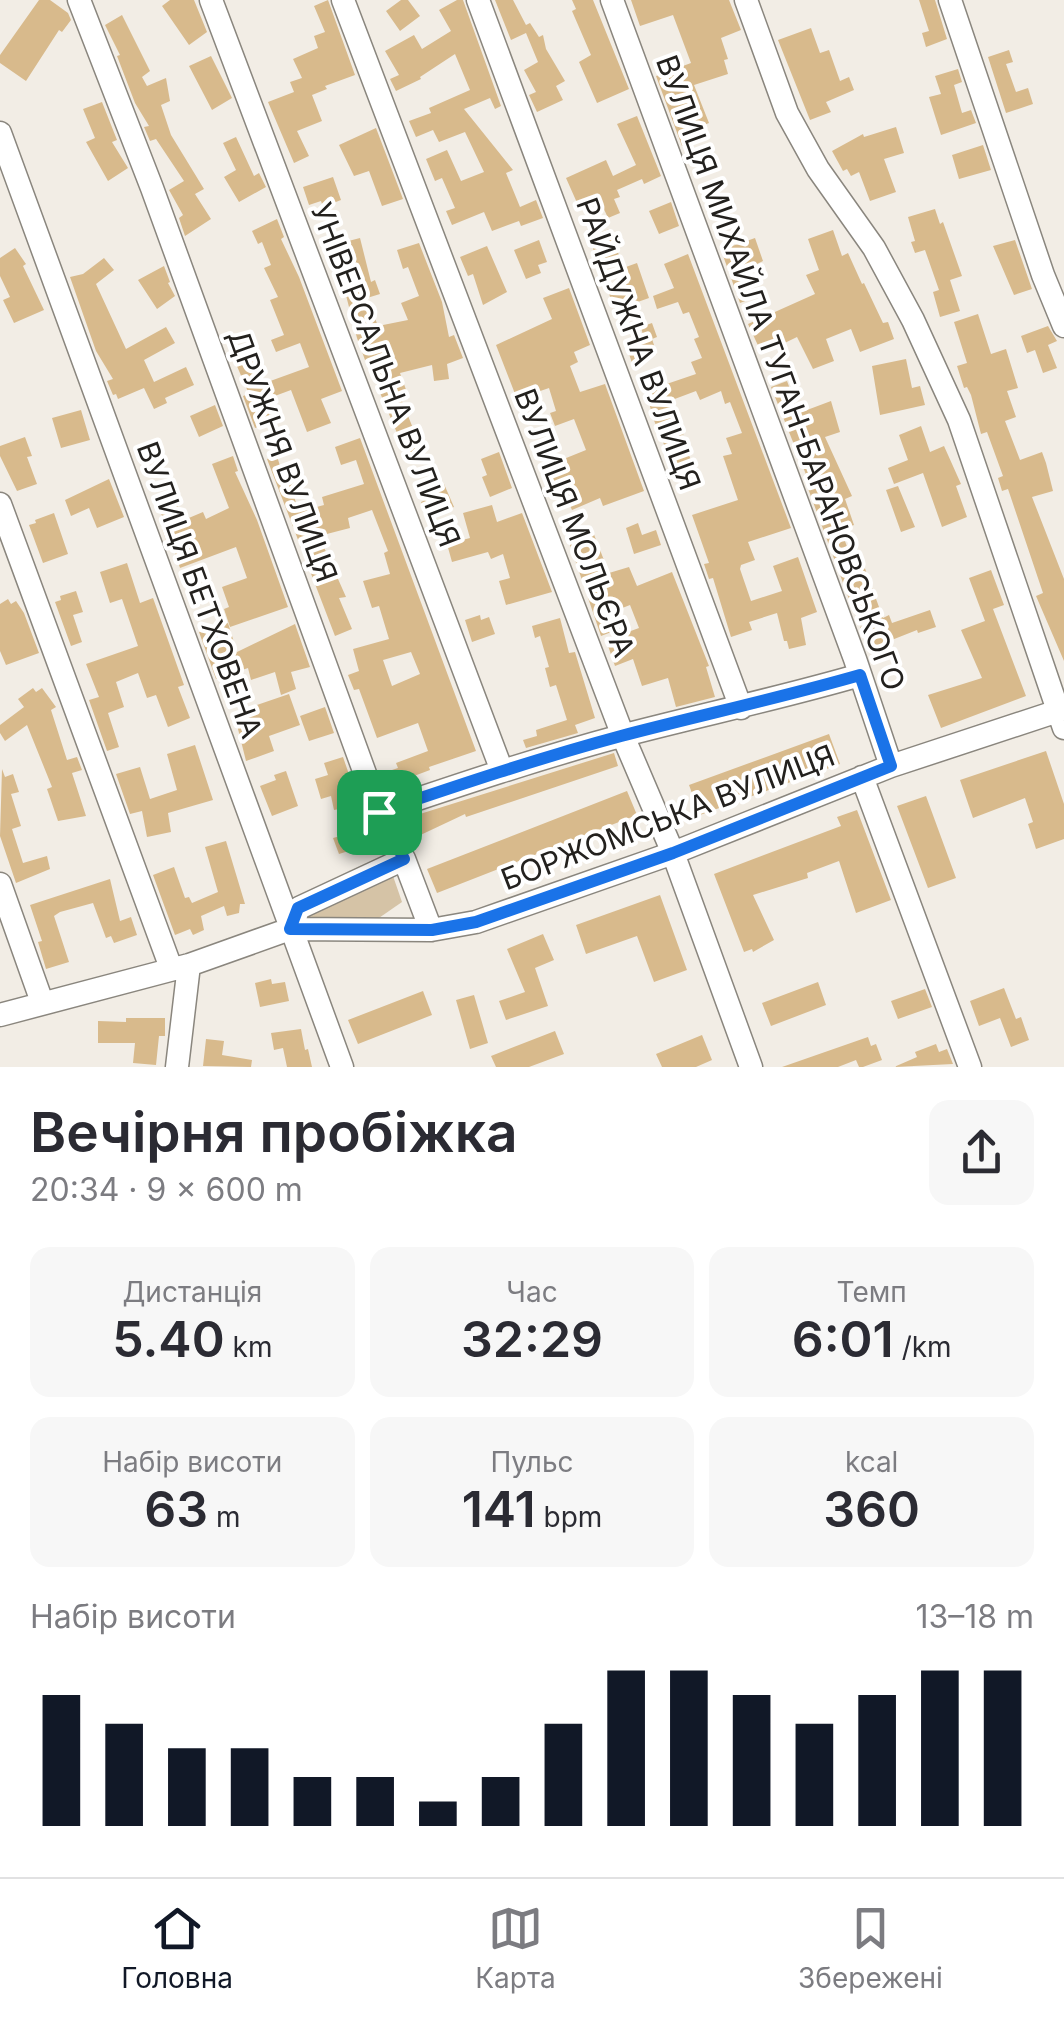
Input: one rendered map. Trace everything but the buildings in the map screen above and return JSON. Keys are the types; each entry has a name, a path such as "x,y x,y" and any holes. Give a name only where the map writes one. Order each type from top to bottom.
{"street":[{"name":"ДРУЖНЯ ВУЛИЦЯ","path":"79,0 379,812 404,859 432,930"},
{"name":"УНІВЕРСАЛЬНА ВУЛИЦЯ","path":"212,0 502,770"},
{"name":"ВУЛИЦЯ МОЛЬЄРА","path":"344,0 623,736 673,853 751,1067"},
{"name":"РАЙДУЖНА ВУЛИЦЯ","path":"478,0 741,708"},
{"name":"ВУЛИЦЯ МИХАЙЛА ТУГАН-БАРАНОВСЬКОГО","path":"612,0 891,766"},
{"path":"746,0 787,113 818,169 874,248 913,320 959,420 1061,720"},
{"path":"950,0 1064,326"},
{"name":"ВУЛИЦЯ БЕТХОВЕНА","path":"0,133 342,1067"},
{"path":"0,504 180,967 177,1067"},
{"path":"379,812 502,770 860,675"},
{"name":"БОРЖОМСЬКА ВУЛИЦЯ","path":"290,929 432,930 476,922 673,853 891,766 1061,720"},
{"path":"862,778 970,1067"},
{"path":"0,1016 180,967 290,929 298,908 404,859"},
{"path":"0,884 42,1002"}],"shaded area":[{"path":"393,876 402,902 376,920 308,922 305,909"}],"route":[{"path":"860,675 891,766 673,853 476,922 432,930 290,929 298,908 404,859 379,812 502,770 860,675"}]}
